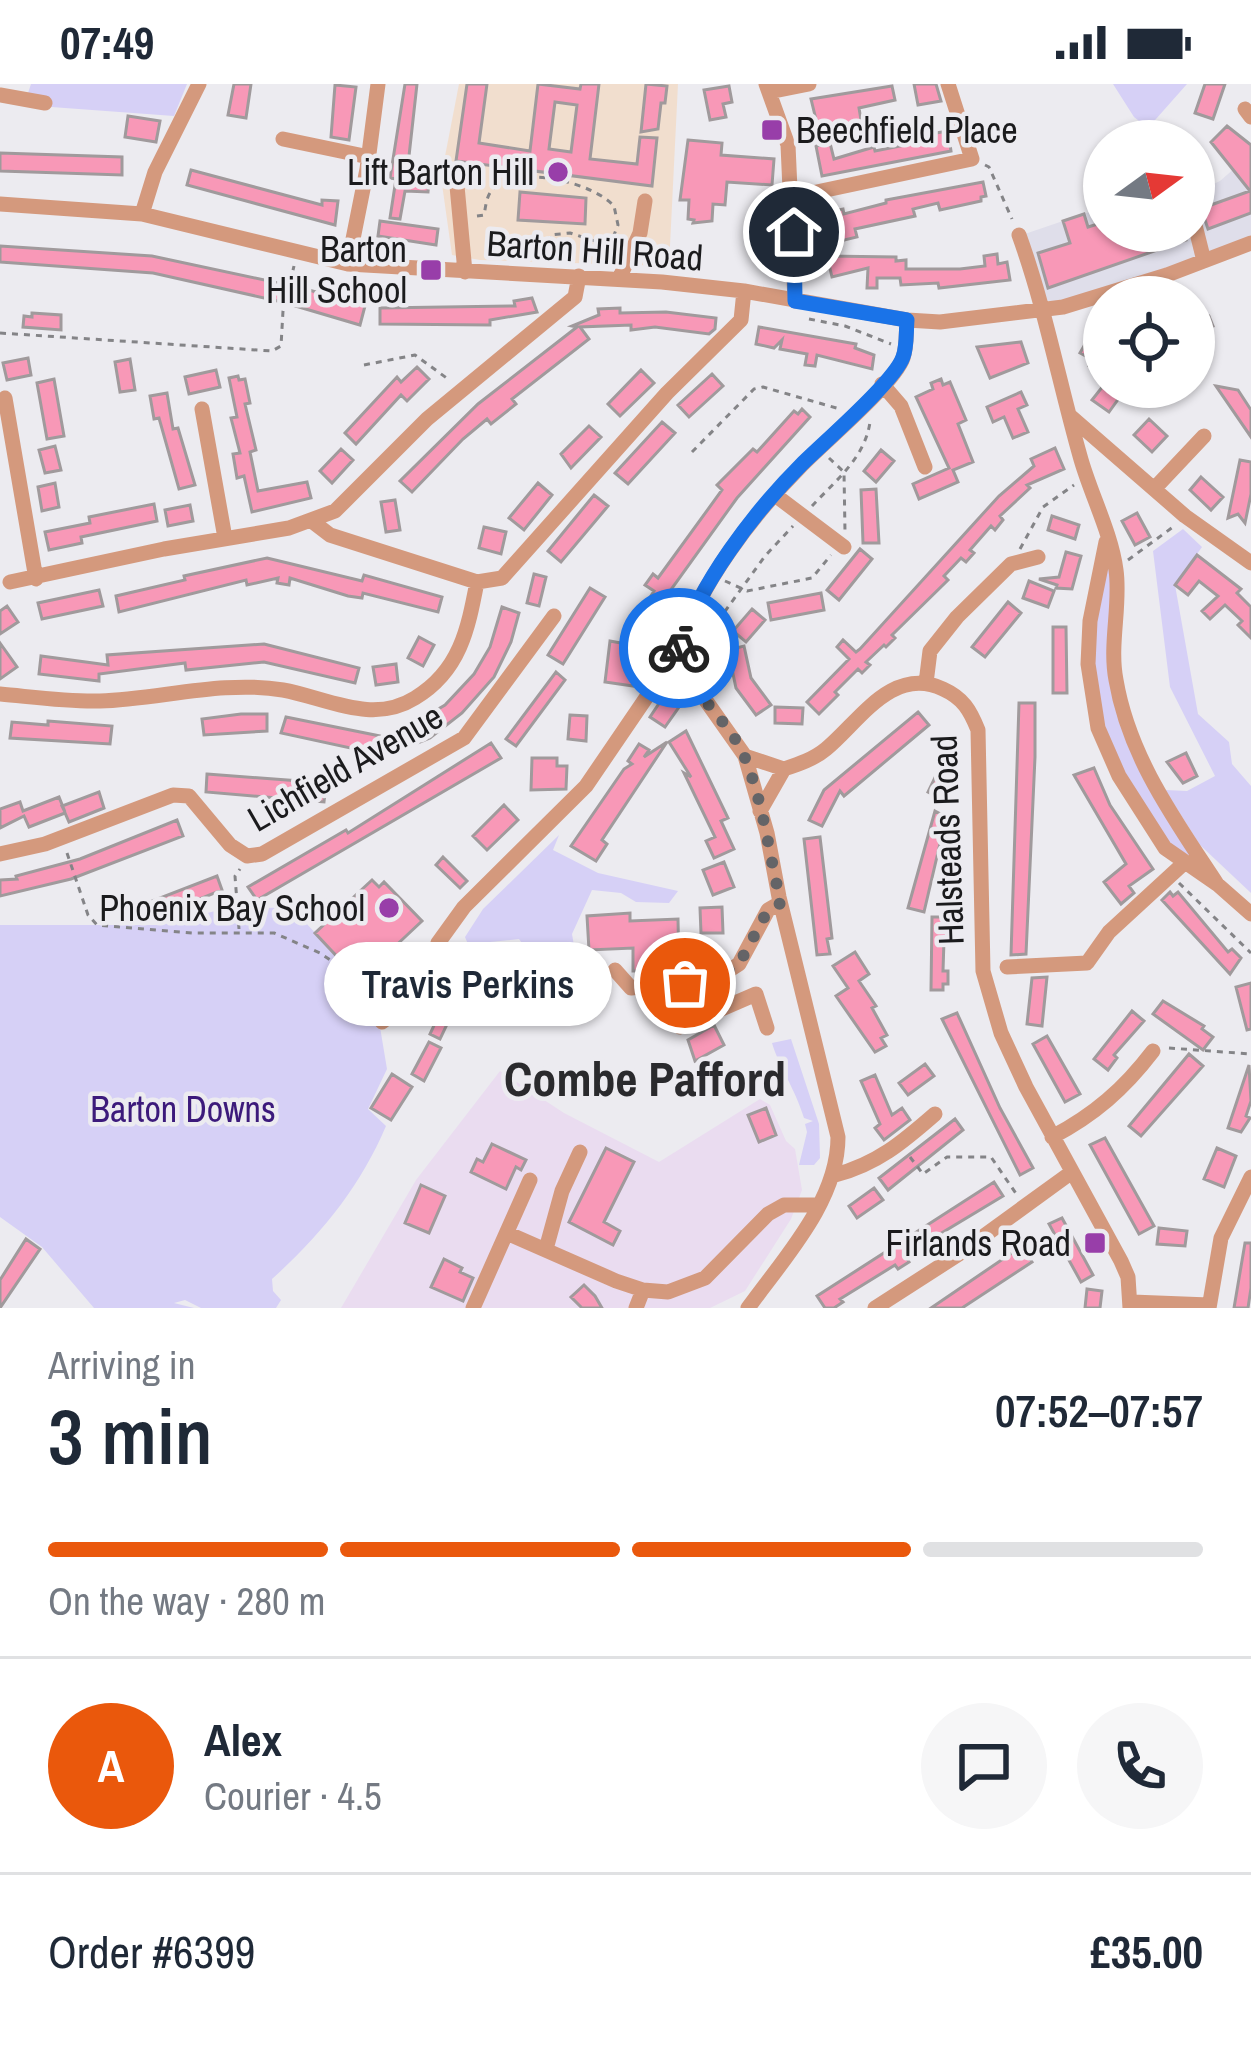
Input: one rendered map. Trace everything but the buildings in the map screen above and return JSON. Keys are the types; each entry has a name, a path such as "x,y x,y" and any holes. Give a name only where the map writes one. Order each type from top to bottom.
{"street":[{"path":"142,214 155,172 200,84"},
{"path":"349,264 379,84"},
{"path":"798,309 788,145 768,88 809,84"},
{"path":"793,197 972,159 948,84"},
{"path":"0,95 45,103"},
{"path":"283,139 369,157"},
{"path":"457,186 465,272"},
{"path":"619,279 640,233 645,201"},
{"name":"Barton Hill Road","path":"0,204 142,214 349,264 579,276 744,291 798,309 940,322 1042,313 1251,243"},
{"path":"1018,235 1038,288 1115,565 1115,677 1123,707 1150,778 1217,884"},
{"path":"1202,252 1204,261"},
{"path":"10,582 314,522 335,511 460,391 575,297 579,276"},
{"path":"314,522 330,536 477,582 502,578 667,393 741,320 744,291"},
{"path":"385,1019 424,990 438,943 464,907 586,786 678,651 685,629 734,544 903,359 907,320"},
{"path":"882,384 901,406 925,467"},
{"path":"5,398 36,579"},
{"path":"202,409 225,538"},
{"path":"1070,416 1185,515 1251,563"},
{"path":"1154,489 1204,436"},
{"path":"776,495 842,545"},
{"path":"1106,541 1090,621 1092,706 1127,791 1165,848 1251,914"},
{"path":"926,683 930,651 994,577 1038,556"},
{"path":"0,694 97,701 243,687 284,690 342,707 391,707 413,700 455,662 467,634 477,582"},
{"name":"Lichfield Avenue","path":"0,854 62,838 172,794 189,796 230,845 248,856 262,854 464,738 554,616"},
{"path":"678,651 690,678 745,756 838,1137 835,1175 748,1308"},
{"name":"Halsteads Road","path":"784,769 829,747 884,694 926,683 969,708 978,730 980,945 1001,1033 1121,1262 1131,1305 1209,1306"},
{"path":"745,756 784,769 760,811"},
{"path":"1007,968 1087,963 1109,932 1183,864"},
{"path":"680,1027 675,1003 739,964 768,910 781,903"},
{"path":"691,942 700,987 719,1010 727,1030"},
{"path":"615,970 631,988 685,983 700,987"},
{"path":"719,1010 756,994 766,1028"},
{"path":"1052,1137 1092,1116 1153,1051"},
{"path":"835,1175 866,1167 896,1149 935,1114"},
{"path":"546,1249 562,1191 580,1152"},
{"path":"875,1308 1072,1172"},
{"path":"1209,1306 1221,1238 1251,1177"},
{"path":"473,1308 530,1180"},
{"path":"507,1233 643,1290 668,1292 705,1278 768,1214 784,1204 818,1205"},
{"path":"635,1308 643,1290"}],"path":[{"path":"972,159 989,167 1018,235"},
{"path":"460,218 484,215 487,198 495,188 514,180 579,184 606,198 618,217 614,235 598,242 570,233 550,236 543,275"},
{"path":"0,333 272,350 281,346 283,311 297,248"},
{"path":"798,309 904,349"},
{"path":"364,365 416,355 438,368 460,391"},
{"path":"692,452 754,389 763,387 841,409 850,420"},
{"path":"717,575 739,591 812,578 842,545 844,472 819,449"},
{"path":"1018,562 1022,540 1043,507 1071,486 1088,481"},
{"path":"1115,565 1133,559 1185,515"},
{"path":"62,838 88,914 97,925 193,933 274,933 343,968 385,1019"},
{"path":"239,931 235,877 248,856"},
{"path":"1185,888 1251,953"},
{"path":"1153,1051 1251,1054"},
{"path":"896,1149 909,1155 923,1174 947,1157 991,1157 1025,1206"}],"shaded area":[{"name":"Lift Barton Hill","path":"459,84 678,84 669,266 452,255 441,177"},
{"path":"1251,154 1251,243 1151,276 1083,276 1083,298 1042,312 1016,237 1083,214 1083,252 1215,252 1215,183"},
{"path":"500,1071 564,1113 659,1162 760,1099 770,1105 786,1141 795,1149 802,1190 791,1219 745,1291 710,1308 341,1308 416,1180"}],"green space":[{"path":"31,84 187,84 174,116 24,105"},
{"path":"1113,84 1187,84 1155,120 1134,117"},
{"path":"1183,529 1202,547 1175,585 1198,714 1229,742 1232,764 1251,786 1251,893 1200,845 1165,790 1187,791 1215,776 1170,687 1153,551"},
{"path":"1106,541 1113,577 1113,660 1121,706 1156,786 1217,884 1183,864 1119,776 1088,664"},
{"path":"559,835 553,850 598,873 678,891 669,903 636,902 621,893 592,890 572,934 580,980 577,987 519,939 490,942 478,952 470,949 465,937 483,909"},
{"name":"Barton Downs","path":"291,907 375,997 387,1069 368,1109 386,1126 376,1148 338,1209 272,1279 273,1291 281,1300 276,1308 201,1308 185,1300 174,1303 194,1308 94,1308 42,1247 0,1217 0,925 161,925 219,910"},
{"path":"791,1039 819,1124 820,1158 814,1165 799,1165 805,1124 813,1121 804,1118 772,1043"}],"way so far":[{"path":"679,648 690,678 745,756 781,903 768,910 739,964 703,987 685,983"}],"place":[{"name":"Beechfield Place","path":"772,130"},
{"name":"Lift Barton Hill","path":"558,172"},
{"name":"Barton Hill School","path":"431,270"},
{"name":"Phoenix Bay School","path":"389,908"},
{"name":"Travis Perkins","path":"685,983"},
{"name":"Firlands Road","path":"1095,1243"}],"district":[{"name":"Combe Pafford","path":"645,1078"}],"route":[{"path":"679,648 734,544 800,466 850,420 903,359 907,320 795,301 794,232"}]}
